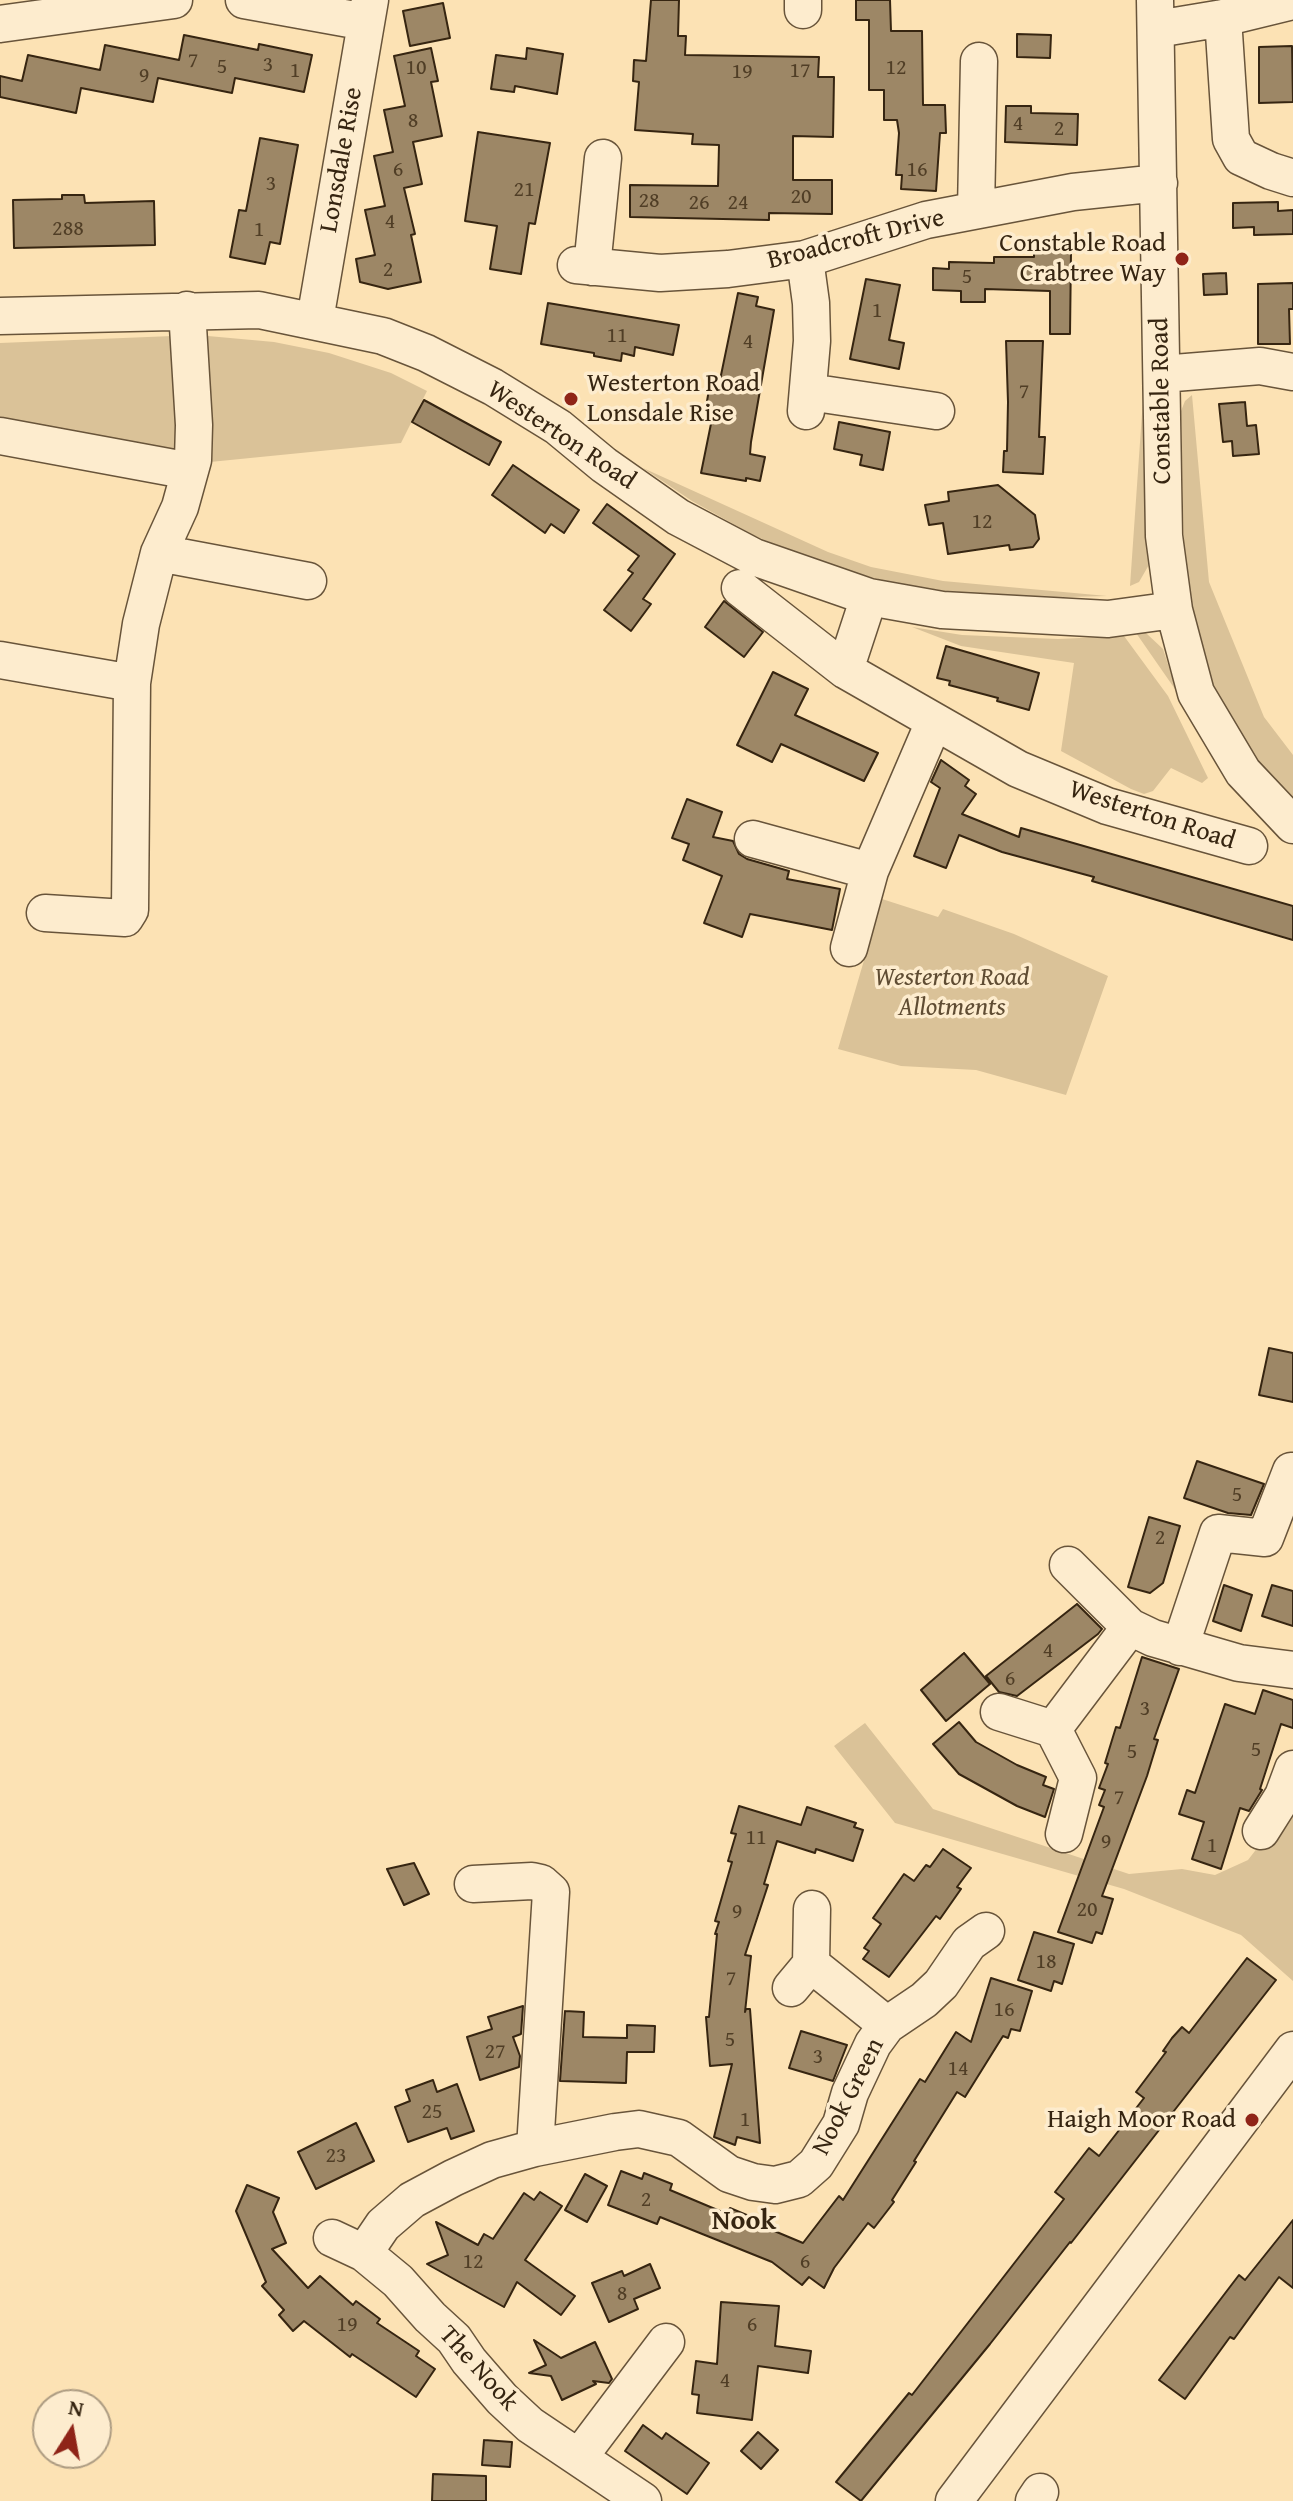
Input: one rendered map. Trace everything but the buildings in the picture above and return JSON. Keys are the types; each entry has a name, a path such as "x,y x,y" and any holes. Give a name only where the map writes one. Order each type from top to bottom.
{"street":[{"path":"0,24 174,0"},
{"path":"244,0 368,11"},
{"path":"1156,14 1237,10 1293,1"},
{"path":"1237,10 1231,139 1241,157 1293,178"},
{"name":"Lonsdale Rise","path":"315,320 368,11"},
{"name":"Constable Road","path":"1156,14 1164,536 1174,610"},
{"name":"Broadcroft Drive","path":"976,210 979,61"},
{"name":"Broadcroft Drive","path":"603,158 584,266 660,273 728,269 805,259 926,220 1073,192 1159,183"},
{"path":"805,259 811,303 807,402 936,411"},
{"path":"45,913 125,918 130,910 132,683 141,624 159,553 180,507 193,460 187,310"},
{"name":"Westerton Road","path":"0,316 259,310 383,336 426,353 493,387 558,427 604,465 678,517 754,557 869,597 942,610 1108,619 1174,610"},
{"path":"1162,374 1260,366 1293,372"},
{"path":"0,436 190,471"},
{"path":"159,553 308,581"},
{"name":"Westerton Road","path":"740,588 845,670 1018,769 1107,806 1249,846"},
{"path":"845,670 869,597"},
{"path":"1174,610 1196,693 1243,772 1293,825"},
{"path":"0,660 132,683"},
{"path":"849,948 870,871 934,722"},
{"path":"753,839 870,871"},
{"path":"1180,1647 1218,1533 1265,1538 1291,1471"},
{"path":"1068,1565 1130,1627 1180,1647 1239,1663 1293,1670"},
{"path":"1053,1729 1130,1627"},
{"path":"999,1712 1053,1729 1078,1778 1064,1834"},
{"path":"1261,1831 1283,1796 1293,1769"},
{"path":"473,1884 532,1881 541,1883 551,1892 535,2148"},
{"name":"Nook Green","path":"812,1909 801,1976 887,2025"},
{"name":"Nook Green","path":"639,2129 679,2138 729,2174 753,2182 775,2185 799,2179 816,2164 841,2124 862,2067 887,2025 924,2000 941,1984 969,1943 986,1931"},
{"path":"958,2500 1293,2050"},
{"name":"The Nook","path":"639,2129 535,2148 492,2160 412,2200 383,2225 348,2245 398,2281 454,2339 502,2399 530,2425 643,2501"},
{"path":"580,2456 666,2342"}],"green space":[{"path":"197,335 274,342 329,353 391,373 427,391 401,443 210,462 0,423 0,343"},
{"path":"1146,356 1150,563 1139,582 1130,586"},
{"path":"1192,395 1209,582 1264,717 1293,755 1293,802 1253,758 1223,710 1201,652 1189,599 1184,554 1181,411"},
{"path":"643,468 828,552 871,567 943,581 1107,596 1030,598 957,593 886,581 823,564 755,536 692,501"},
{"path":"912,627 962,635 1058,639 1124,636 1168,696 1208,778 1202,783 1171,768 1153,791 1144,794 1131,789 1061,751 1074,663 961,646"},
{"path":"1134,630 1146,633 1163,649 1177,692"},
{"name":"Westerton Road Allotments","path":"882,899 938,917 943,909 1014,934 1108,976 1066,1095 976,1070 901,1066 838,1049"},
{"path":"865,1723 933,1809 1129,1874 1182,1869 1215,1875 1248,1860 1293,1797 1293,1981 1241,1935 1124,1889 895,1823 834,1746"}],"place":[{"name":"Constable Road Crabtree Way","path":"1182,259"},
{"name":"Westerton Road Lonsdale Rise","path":"571,399"},
{"name":"Haigh Moor Road","path":"1252,2120"}],"district":[{"name":"Nook","path":"744,2222"}]}
